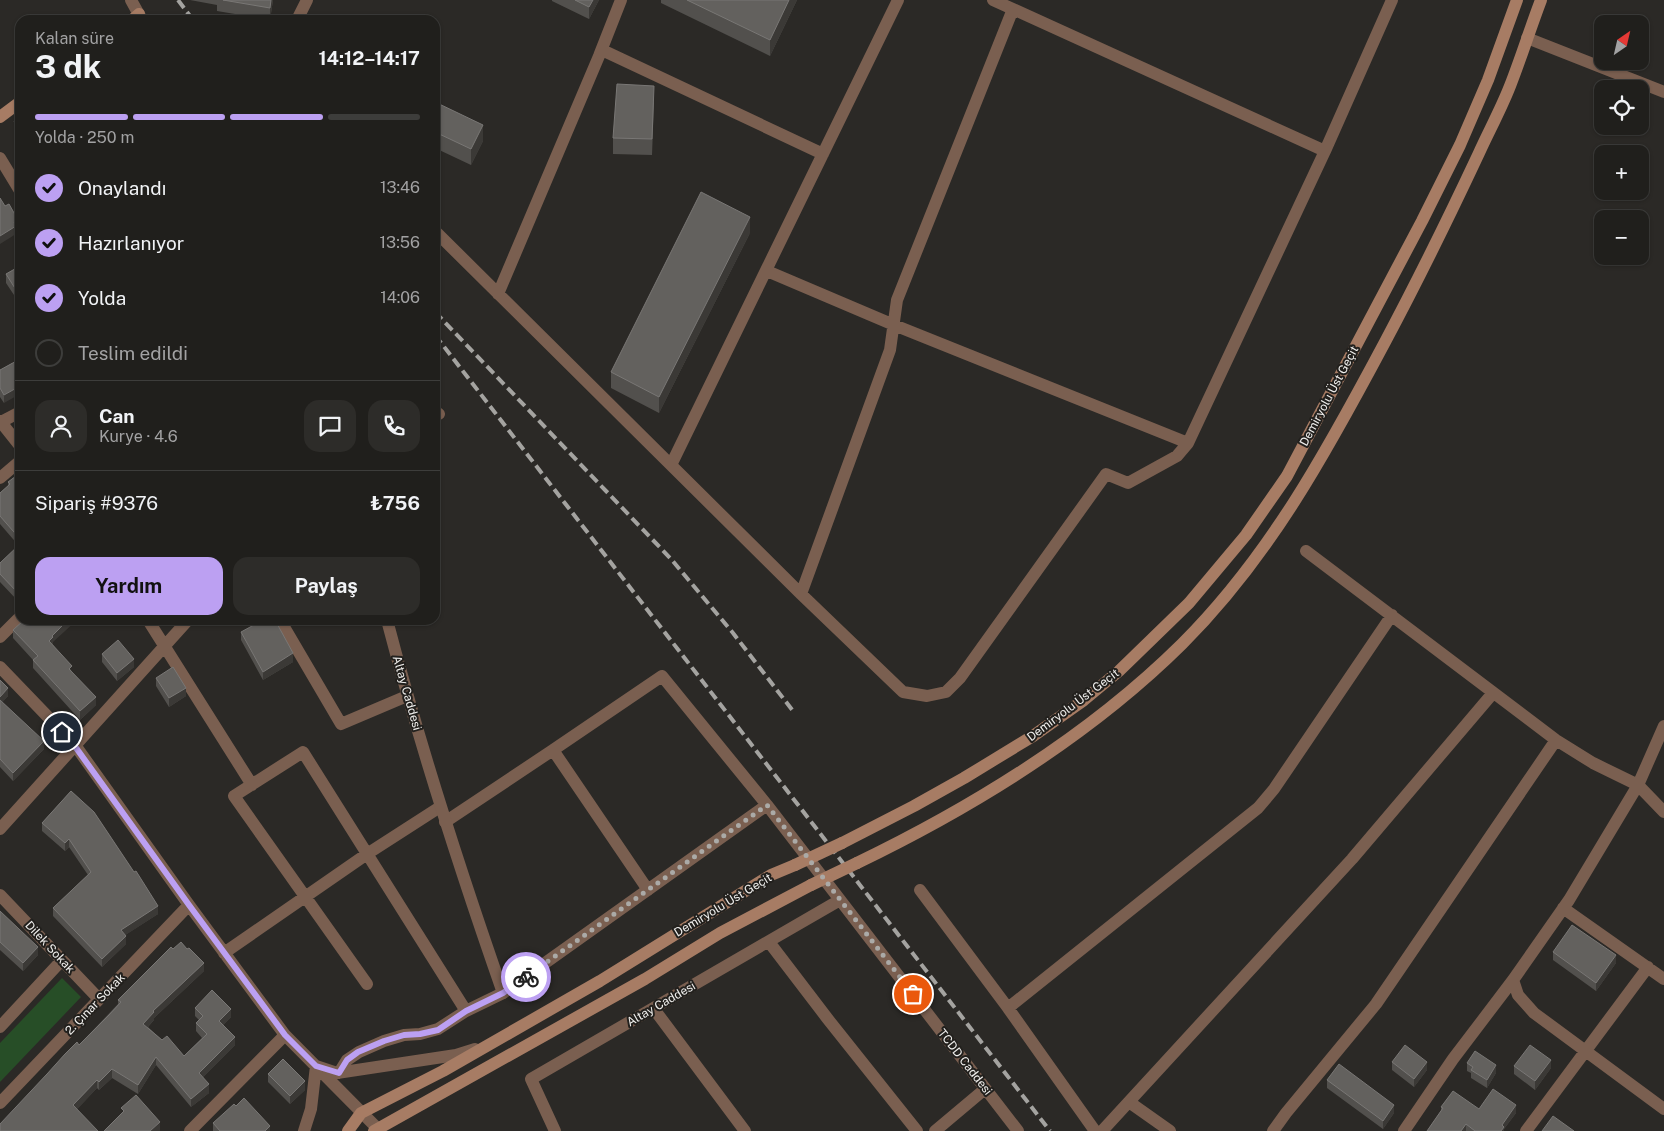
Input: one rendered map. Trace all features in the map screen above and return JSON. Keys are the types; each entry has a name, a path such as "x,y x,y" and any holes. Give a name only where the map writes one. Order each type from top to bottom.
{"main road":[{"name":"Demiryolu Üst Geçit","path":"348,1131 361,1113 443,1071 600,981 771,875 842,843 964,778 1033,736 1084,700 1119,672 1188,603 1246,535 1287,476 1422,221 1460,145 1488,80 1517,0"},
{"name":"Demiryolu Üst Geçit","path":"378,1131 645,979 720,933 980,797 1048,754 1128,692 1181,644 1231,591 1297,499 1346,415 1415,284 1469,175 1509,87 1541,0"},
{"path":"0,117 15,106"}],"street":[{"path":"130,0 136,15"},
{"path":"300,15 307,0"},
{"path":"498,294 602,50 620,0"},
{"path":"671,465 898,0"},
{"path":"993,0 1325,150"},
{"path":"440,236 902,692 928,696 946,692 960,678 1106,474 1128,482 1177,456 1188,443 1325,150 1392,0"},
{"path":"801,594 890,350 897,300 1012,9"},
{"path":"1527,38 1664,92"},
{"path":"602,50 823,154"},
{"path":"0,158 15,183"},
{"path":"767,271 894,325 1188,443"},
{"path":"15,415 1,422 15,440"},
{"path":"0,478 15,464"},
{"path":"1306,551 1556,740 1593,763 1638,785 1664,812"},
{"path":"1008,1008 1258,808 1274,789 1392,615"},
{"path":"0,637 15,623"},
{"path":"151,625 252,785"},
{"path":"0,829 184,625"},
{"path":"283,625 341,724 407,696"},
{"name":"Altay Caddesi","path":"388,625 440,807 503,993"},
{"path":"0,666 74,745 285,1035 378,1131"},
{"name":"TCDD Caddesi","path":"553,750 662,676 767,805 985,1088 1014,1129"},
{"path":"1102,1131 1352,859 1493,693"},
{"path":"1404,1131 1564,908 1638,785 1664,726"},
{"path":"1273,1131 1376,1004 1556,740"},
{"path":"445,822 553,750 648,890"},
{"path":"367,984 234,796 303,752 466,1011"},
{"path":"339,1073 347,1060 358,1052 404,1035 438,1030 466,1011 503,993 767,805"},
{"path":"224,953 367,854 440,807"},
{"path":"920,890 1008,1008 1095,1131"},
{"name":"Dilek Sokak","path":"0,895 99,1000"},
{"name":"Altay Caddesi","path":"555,1131 532,1079 840,900"},
{"name":"2. Çınar Sokak","path":"0,1103 189,905"},
{"path":"1564,908 1664,979"},
{"path":"769,942 917,1131"},
{"path":"0,1027 62,960"},
{"path":"1526,1131 1648,967"},
{"path":"1513,980 1518,995 1534,1013 1664,1109"},
{"path":"654,1009 745,1131"},
{"path":"190,1131 285,1035"},
{"path":"316,1066 339,1073 456,1056 489,1045"},
{"path":"304,1131 311,1109 316,1066"},
{"path":"935,1131 985,1088"},
{"path":"1129,1102 1170,1131"}],"green space":[{"path":"62,978 81,997 0,1082 0,1043"}],"building":[{"path":"223,0 271,0 270,8"},
{"path":"575,0 593,0 589,7"},
{"path":"687,0 789,0 770,40"},
{"path":"617,84 654,86 652,139 613,138"},
{"path":"440,104 483,125 471,149 440,134"},
{"path":"701,192 750,217 659,397 611,372"},
{"path":"0,198 5,206 9,204 15,215 15,227 0,236"},
{"path":"15,269 15,288 6,274"},
{"path":"15,362 15,389 4,395 0,388 0,370"},
{"path":"15,477 15,533 0,516 0,493 10,484 8,482"},
{"path":"15,549 15,590 0,574 0,563"},
{"path":"18,625 63,625 49,641 72,666 69,669 96,697 80,711 33,660 38,656 13,630"},
{"path":"254,625 278,625 293,653 263,672 241,632"},
{"path":"118,640 134,659 117,673 102,654"},
{"path":"173,667 186,688 169,698 156,678"},
{"path":"0,680 8,688 0,697"},
{"path":"0,700 44,741 13,773 0,759"},
{"path":"71,791 94,812 134,872 136,871 158,906 121,930 126,936 102,959 53,908 91,872 69,839 65,843 42,823"},
{"path":"0,911 38,947 23,963 0,942"},
{"path":"1572,925 1616,955 1596,983 1553,952"},
{"path":"181,942 204,963 153,1011 143,1024 162,1040 167,1036 184,1056 207,1034 196,1023 203,1016 195,1008 212,990 231,1009 219,1021 235,1037 199,1073 209,1084 191,1099 156,1057 138,1085 112,1069 99,1082 97,1080 73,1105 98,1131 0,1131 0,1124 65,1054 77,1042 79,1045 109,1015 121,1002 118,1000 171,947 173,949"},
{"path":"1405,1045 1427,1062 1414,1079 1392,1062"},
{"path":"1530,1045 1551,1060 1535,1081 1514,1066"},
{"path":"1475,1051 1496,1065 1487,1080 1471,1070 1473,1067 1467,1063"},
{"path":"283,1059 305,1081 290,1096 268,1074"},
{"path":"1339,1064 1394,1105 1383,1121 1327,1080"},
{"path":"1493,1089 1516,1105 1502,1125 1504,1127 1501,1131 1475,1131 1466,1124 1461,1131 1427,1131 1453,1091 1479,1109"},
{"path":"136,1095 160,1122 150,1131 104,1131 124,1111 121,1108"},
{"path":"244,1098 270,1126 265,1131 220,1131 213,1123 234,1104 236,1106"},
{"path":"1553,1116 1574,1131 1542,1131"}],"railway":[{"path":"178,0 189,15"},
{"path":"440,317 671,559 733,633 793,711"},
{"path":"440,341 1050,1131"}],"way so far":[{"path":"526,977 767,805 913,994"}],"route":[{"path":"62,732 74,745 285,1035 316,1066 339,1073 347,1060 358,1052 404,1035 438,1030 466,1011 503,993 526,977"}]}
